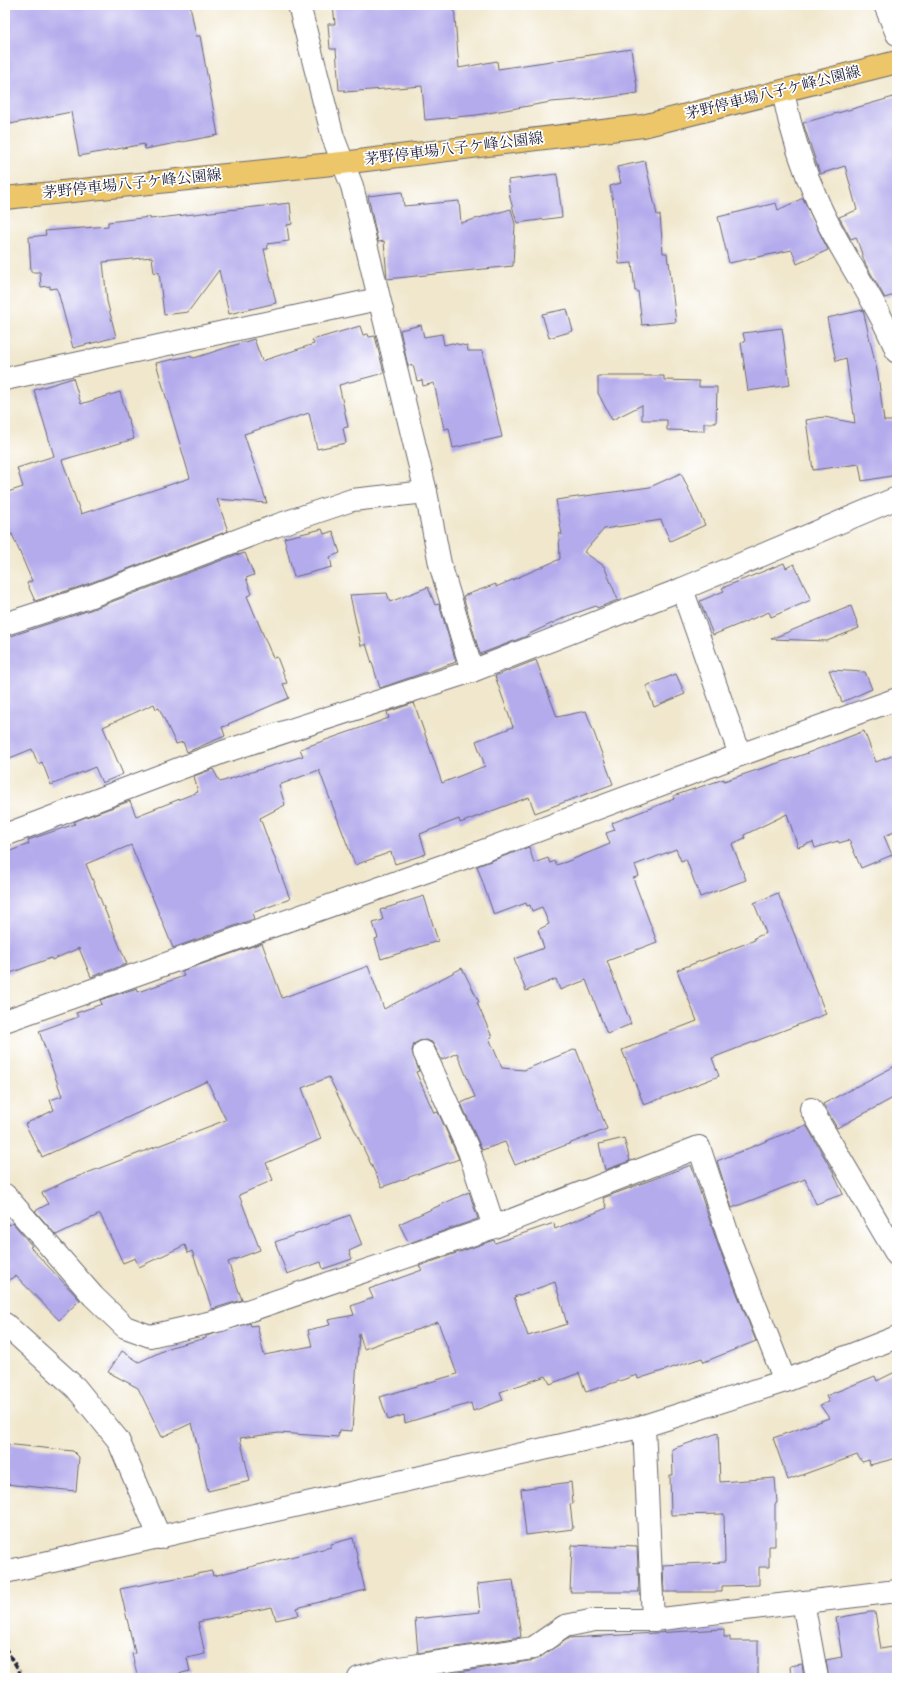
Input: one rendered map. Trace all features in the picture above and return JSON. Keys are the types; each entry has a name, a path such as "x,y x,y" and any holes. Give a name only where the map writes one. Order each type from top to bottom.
{"main road":[{"name":"茅野停車場八子ケ峰公園線","path":"5,198 342,162 643,126 783,92 897,62"}],"street":[{"path":"299,5 332,137 352,186 378,299 426,492 440,564 472,671"},
{"path":"885,5 897,34"},
{"path":"783,92 796,149 821,208 886,324 897,352"},
{"path":"5,379 378,299"},
{"path":"5,624 86,598 275,526 352,500 426,492"},
{"path":"5,835 223,752 472,671 682,589 897,498"},
{"path":"682,589 740,755"},
{"path":"5,1021 456,861 740,755 897,699"},
{"path":"424,1052 469,1151 494,1227"},
{"path":"811,1109 897,1255"},
{"path":"5,1195 88,1290 125,1327 150,1336 221,1320 494,1227 698,1147 731,1244 785,1381"},
{"path":"5,1324 29,1344 76,1388 118,1440 160,1538"},
{"path":"5,1572 160,1538 644,1426 785,1381 897,1337"},
{"path":"644,1426 653,1620"},
{"path":"359,1678 386,1670 533,1648 565,1626 595,1620 653,1620 897,1591"},
{"path":"803,1602 817,1678"}],"building":[{"path":"5,5 190,5 196,36 200,36 218,135 145,149 144,144 79,156 71,112 5,125"},
{"path":"333,5 454,5 459,68 497,61 498,69 631,49 638,93 604,98 551,102 477,115 425,120 422,86 345,92 345,90 339,90 336,49 330,49 328,24 335,24"},
{"path":"897,96 897,294 885,298 865,263 856,237 851,239 839,217 857,210 845,166 820,174 803,123"},
{"path":"645,161 657,215 660,215 663,253 667,253 668,263 669,262 676,322 642,325 638,291 635,291 632,263 619,264 614,207 610,186 621,183 617,167"},
{"path":"557,174 562,217 517,223 510,198 508,180"},
{"path":"402,192 404,206 459,201 461,223 511,209 515,224 513,266 387,279 384,241 378,242 368,196"},
{"path":"803,198 828,250 797,264 792,250 729,263 718,217 776,203 778,210"},
{"path":"290,203 292,224 287,225 289,241 267,244 268,249 264,249 276,303 229,314 219,270 188,312 164,315 159,272 154,273 152,257 103,262 107,301 116,337 73,348 57,288 50,289 50,286 41,287 40,272 31,272 29,237 46,235 45,231 108,226 108,222 150,217 150,219"},
{"path":"567,309 573,331 549,338 542,314"},
{"path":"863,310 878,375 884,421 897,421 897,475 862,481 859,464 813,470 806,420 824,417 855,423 846,358 836,361 827,318"},
{"path":"421,325 424,337 442,334 444,345 452,343 467,346 468,351 482,351 502,437 453,448 449,428 444,429 434,383 423,386 422,380 417,381 413,365 408,366 400,330"},
{"path":"360,326 363,335 368,334 369,337 375,336 384,373 339,385 348,427 343,428 346,443 317,449 309,413 244,434 267,503 217,499 228,531 82,586 35,601 27,583 32,581 12,534 5,536 5,493 23,487 17,468 54,456 34,390 73,378 81,404 120,392 134,439 62,460 81,514 190,478 156,363 189,356 194,358 254,339 262,361 314,344 312,340"},
{"path":"782,328 790,385 748,391 741,343 745,342 743,333"},
{"path":"598,376 664,376 664,380 699,381 699,387 717,387 716,423 704,423 704,431 667,430 667,420 642,420 642,405 612,420 598,393"},
{"path":"681,473 705,525 670,541 661,520 604,529 584,552 604,566 618,600 597,608 596,606 568,616 527,636 480,654 463,596 496,584 496,587 560,559 559,533 562,535 556,500 650,487"},
{"path":"322,529 324,534 333,531 340,553 330,557 332,567 294,577 284,538"},
{"path":"245,553 254,575 246,578 252,594 247,596 273,658 277,657 287,683 283,684 289,698 222,727 225,736 187,752 183,742 176,744 159,708 156,709 154,704 103,727 123,774 102,783 95,767 51,785 42,762 38,764 32,749 5,760 5,638 90,610 238,554"},
{"path":"784,563 786,568 794,564 811,600 771,617 769,612 713,635 700,601 724,591 722,588"},
{"path":"428,587 435,605 439,604 456,662 380,688 366,644 361,646 350,595 387,593 390,602"},
{"path":"851,606 859,628 827,641 771,639"},
{"path":"536,660 557,717 586,711 613,784 535,813 529,797 460,823 459,819 420,834 426,854 395,864 391,852 355,865 319,770 279,785 285,805 260,818 290,899 252,913 254,919 173,948 131,845 86,864 127,964 91,977 79,948 52,960 51,958 5,975 5,853 29,844 28,840 75,824 74,822 78,820 130,801 136,816 198,792 194,776 213,769 220,782 303,756 300,749 389,718 387,712 414,703 442,783 485,766 476,741 513,727 495,676"},
{"path":"829,670 865,672 872,689 842,702"},
{"path":"676,674 685,694 654,707 646,686"},
{"path":"864,731 876,762 897,754 897,831 884,836 892,855 861,868 849,840 839,843 838,841 815,848 813,842 798,847 787,814 744,835 745,838 732,844 746,880 700,897 686,859 681,861 676,849 635,865 639,876 633,878 657,942 607,961 631,1024 607,1034 586,980 560,990 556,979 526,991 514,959 544,948 538,930 549,924 542,907 532,911 530,905 527,906 526,903 494,915 477,866 529,847 534,863 548,858 550,863 555,861 556,865 566,862 610,844 606,833 615,830 612,823 674,799 673,796 805,754"},
{"path":"778,893 826,1014 712,1058 719,1076 644,1105 622,1050 697,1021 677,970 755,940 754,938 766,933 754,903"},
{"path":"424,896 438,941 381,959 375,939 378,938 373,923 383,920 380,910"},
{"path":"262,943 282,998 368,966 384,1009 462,968 479,1002 477,1003 492,1037 489,1038 502,1068 524,1070 576,1049 607,1129 515,1165 505,1142 482,1150 461,1103 475,1097 457,1053 442,1060 432,1042 426,1040 419,1041 414,1044 412,1051 419,1071 416,1072 434,1113 438,1112 459,1159 382,1187 329,1077 302,1088 321,1139 266,1163 273,1180 239,1195 260,1250 228,1262 242,1300 212,1309 192,1251 188,1253 185,1245 139,1267 135,1258 123,1263 100,1214 56,1235 35,1211 48,1204 42,1193 66,1181 226,1120 207,1081 42,1157 25,1124 54,1110 50,1100 62,1096 39,1031 78,1017 76,1013 102,1004 100,1000 137,988 138,992 184,976 182,971"},
{"path":"897,1065 897,1096 837,1128 823,1104"},
{"path":"806,1125 833,1172 843,1194 816,1204 805,1179 732,1208 717,1161"},
{"path":"624,1138 630,1161 605,1170 599,1144"},
{"path":"691,1165 719,1248 756,1341 704,1362 702,1358 638,1379 637,1375 586,1392 579,1373 550,1384 546,1376 500,1392 503,1400 473,1411 471,1403 405,1423 404,1415 388,1420 380,1397 457,1374 438,1322 364,1349 359,1333 352,1431 339,1430 338,1437 279,1433 240,1438 250,1481 208,1491 192,1423 162,1437 138,1388 108,1372 122,1351 139,1362 171,1347 206,1338 206,1336 250,1323 251,1326 257,1325 264,1355 312,1346 308,1330 330,1325 328,1320 354,1315 351,1306 373,1298 369,1289 422,1270 419,1266 494,1240 495,1243 554,1223 555,1229 607,1208 603,1198","holes":["555,1282 567,1324 528,1336 514,1297"]},
{"path":"469,1192 478,1219 409,1243 399,1224"},
{"path":"350,1215 362,1245 349,1251 352,1259 323,1269 321,1262 287,1274 275,1242"},
{"path":"5,1221 9,1225 13,1223 32,1246 30,1247 80,1300 59,1320 16,1276 5,1282"},
{"path":"897,1371 897,1458 870,1465 869,1460 862,1462 857,1455 788,1480 773,1438 829,1418 820,1405 829,1402 826,1396 875,1376 877,1381"},
{"path":"718,1433 720,1482 775,1478 777,1503 775,1504 775,1546 769,1546 769,1567 759,1567 759,1585 722,1586 722,1592 664,1592 663,1565 725,1562 724,1514 671,1515 670,1475 673,1475 672,1449"},
{"path":"5,1444 73,1451 79,1457 76,1491 5,1484"},
{"path":"571,1482 573,1503 570,1504 573,1529 526,1535 521,1489"},
{"path":"353,1538 365,1590 297,1608 299,1615 276,1620 272,1607 198,1622 205,1654 187,1658 190,1671 162,1678 138,1678 132,1654 135,1653 120,1589 212,1571 213,1576 331,1547 331,1544"},
{"path":"572,1545 616,1547 616,1545 637,1546 639,1592 570,1592"},
{"path":"513,1580 521,1637 418,1653 415,1619 480,1612 477,1584"},
{"path":"875,1612 881,1649 897,1646 897,1678 829,1678 826,1660 842,1657 836,1618"},
{"path":"724,1629 724,1637 730,1637 730,1641 758,1641 758,1677 421,1678 535,1660 569,1638"},
{"path":"802,1664 804,1678 791,1678 790,1666"}],"railway":[{"path":"5,1647 23,1678"}]}
